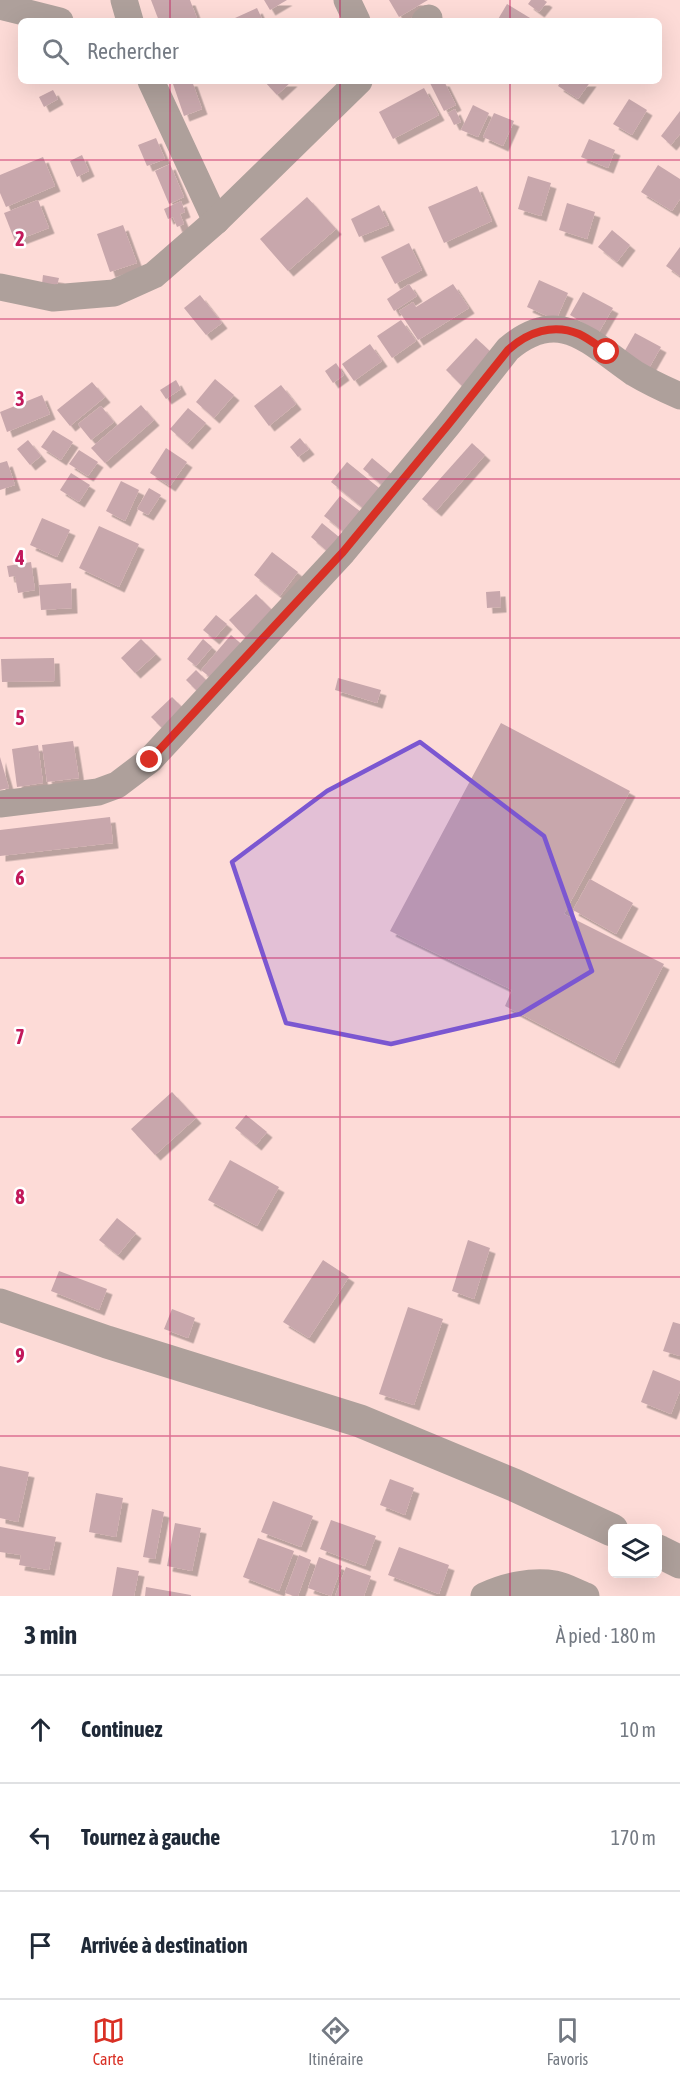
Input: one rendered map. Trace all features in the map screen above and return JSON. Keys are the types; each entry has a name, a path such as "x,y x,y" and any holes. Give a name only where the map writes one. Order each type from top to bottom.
{"street":[{"path":"124,0 129,18"},
{"path":"347,0 356,18"},
{"path":"0,6 48,18"},
{"path":"152,84 216,221"},
{"path":"0,287 53,298 114,293 154,275 216,221 356,84"},
{"path":"0,804 98,792 117,785 150,760 343,552 508,350 520,339 534,332 548,330 563,329 579,334 634,373 680,396"},
{"path":"0,1305 106,1342 360,1421 514,1485 608,1528"},
{"path":"662,1553 680,1562"},
{"path":"484,1596 499,1589 541,1583 557,1584 586,1596"}],"highlighted area":[{"path":"420,742 544,836 592,971 520,1014 391,1044 286,1023 232,862 327,791"}],"building":[{"path":"151,0 190,0 197,18 158,18"},
{"path":"264,0 287,0 270,10"},
{"path":"389,0 428,0 399,17"},
{"path":"531,0 547,2 539,12 528,4"},
{"path":"507,4 530,18 499,18"},
{"path":"257,8 262,18 235,18"},
{"path":"173,84 193,84 202,109 184,116"},
{"path":"267,84 289,84 277,95"},
{"path":"430,84 446,84 456,105 444,111"},
{"path":"559,84 589,84 578,99 558,86"},
{"path":"424,88 439,115 393,139 379,112"},
{"path":"53,90 58,99 44,107 39,97"},
{"path":"629,99 647,110 632,135 613,124"},
{"path":"473,105 489,113 478,137 461,130"},
{"path":"455,109 461,122 454,125 448,113"},
{"path":"680,111 680,134 671,145 661,136"},
{"path":"494,113 514,121 503,146 483,137"},
{"path":"156,138 165,159 147,166 138,145"},
{"path":"589,139 615,150 608,168 581,157"},
{"path":"82,155 89,171 77,177 70,161"},
{"path":"43,157 55,186 6,207 0,193 0,175"},
{"path":"170,164 184,197 169,204 155,171"},
{"path":"658,165 680,179 680,199 672,211 641,192"},
{"path":"528,176 551,183 541,216 518,209"},
{"path":"477,186 492,221 444,243 428,207"},
{"path":"307,197 336,229 288,271 260,239"},
{"path":"38,200 49,228 15,241 4,213"},
{"path":"181,201 185,212 180,214 184,224 177,227 173,217 168,219 164,209"},
{"path":"567,203 595,212 587,239 559,230"},
{"path":"379,205 389,225 359,237 351,219"},
{"path":"123,225 137,263 110,272 97,234"},
{"path":"612,230 630,245 617,262 598,247"},
{"path":"409,243 422,270 395,284 381,257"},
{"path":"680,247 680,276 666,266"},
{"path":"43,275 59,278 57,286 42,284"},
{"path":"539,280 568,293 556,320 527,307"},
{"path":"409,284 417,296 394,311 387,299"},
{"path":"453,284 469,308 418,340 399,311 413,302 416,307"},
{"path":"583,292 613,308 599,332 570,315"},
{"path":"200,295 222,323 206,335 184,308"},
{"path":"401,320 416,341 392,358 377,336"},
{"path":"635,333 661,347 649,368 623,354"},
{"path":"476,338 494,355 463,387 446,370"},
{"path":"370,344 382,361 354,381 342,364"},
{"path":"336,363 344,375 333,383 325,371"},
{"path":"215,379 234,395 214,418 196,402"},
{"path":"176,380 181,389 166,399 160,390"},
{"path":"92,382 105,397 70,426 57,410"},
{"path":"281,385 296,404 269,426 254,406"},
{"path":"42,395 50,414 7,432 0,412"},
{"path":"141,405 154,420 105,463 91,448"},
{"path":"101,406 114,422 91,440 78,424"},
{"path":"188,408 206,423 187,444 170,429"},
{"path":"53,430 73,442 61,460 41,447"},
{"path":"300,438 309,449 298,457 290,447"},
{"path":"28,440 41,456 30,465 17,449"},
{"path":"472,443 485,455 436,511 422,499"},
{"path":"166,448 187,462 170,486 150,473"},
{"path":"79,450 98,462 88,476 69,464"},
{"path":"372,458 396,478 387,489 363,469"},
{"path":"7,461 15,485 0,490 0,463"},
{"path":"347,462 384,492 368,512 331,482"},
{"path":"71,473 90,485 79,502 60,490"},
{"path":"121,481 139,490 125,521 106,511"},
{"path":"149,488 161,495 148,515 137,509"},
{"path":"340,496 365,515 348,535 324,516"},
{"path":"42,518 70,530 57,557 30,545"},
{"path":"322,523 339,537 327,551 311,537"},
{"path":"99,526 139,544 119,587 79,568"},
{"path":"272,552 298,572 280,596 254,575"},
{"path":"31,562 35,590 18,593 15,576 9,577 7,566"},
{"path":"71,583 72,608 41,610 39,585"},
{"path":"500,591 501,607 487,608 486,592"},
{"path":"256,594 277,615 250,642 229,620"},
{"path":"216,615 227,624 214,639 203,630"},
{"path":"231,635 246,648 216,682 201,670"},
{"path":"141,639 156,654 135,673 121,658"},
{"path":"203,639 212,647 196,666 187,659"},
{"path":"54,658 55,681 2,682 1,659"},
{"path":"196,670 212,686 202,696 186,680"},
{"path":"338,678 381,690 377,703 335,690"},
{"path":"172,697 187,712 166,732 151,717"},
{"path":"501,723 630,791 564,914 664,964 614,1063 505,1006 512,990 390,931"},
{"path":"73,741 79,778 47,782 42,745"},
{"path":"38,745 43,783 17,787 12,749"},
{"path":"0,757 9,788 0,790"},
{"path":"110,817 113,843 0,856 0,830"},
{"path":"590,879 633,903 616,934 573,910"},
{"path":"172,1092 196,1118 155,1155 131,1129"},
{"path":"246,1115 267,1132 256,1145 235,1128"},
{"path":"230,1160 279,1187 257,1226 208,1200"},
{"path":"117,1218 136,1233 118,1255 99,1240"},
{"path":"468,1240 490,1248 474,1299 452,1291"},
{"path":"323,1260 349,1277 309,1338 283,1322"},
{"path":"59,1271 107,1289 99,1310 51,1291"},
{"path":"408,1307 443,1319 414,1405 379,1394"},
{"path":"172,1309 195,1318 188,1338 164,1329"},
{"path":"673,1322 680,1324 680,1356 663,1351"},
{"path":"653,1370 680,1381 680,1391 671,1414 641,1402"},
{"path":"0,1466 29,1472 18,1522 0,1518"},
{"path":"390,1479 414,1488 405,1515 380,1505"},
{"path":"96,1493 123,1498 116,1537 89,1532"},
{"path":"273,1501 313,1516 301,1547 261,1532"},
{"path":"152,1509 164,1512 155,1559 143,1557"},
{"path":"331,1520 376,1536 365,1566 320,1549"},
{"path":"175,1523 201,1528 192,1571 167,1566"},
{"path":"0,1527 56,1537 49,1570 19,1565 21,1555 0,1552"},
{"path":"258,1538 294,1551 279,1591 243,1577"},
{"path":"399,1547 449,1565 439,1594 388,1575"},
{"path":"299,1555 311,1560 298,1596 294,1596 285,1593"},
{"path":"319,1557 342,1566 331,1596 308,1588"},
{"path":"117,1567 139,1571 134,1596 112,1596"},
{"path":"346,1567 371,1576 364,1596 335,1596"},
{"path":"146,1587 191,1595 191,1596 145,1596"}],"route":[{"path":"150,760 343,552 508,350 520,339 534,332 563,329 579,334 607,352"}]}
